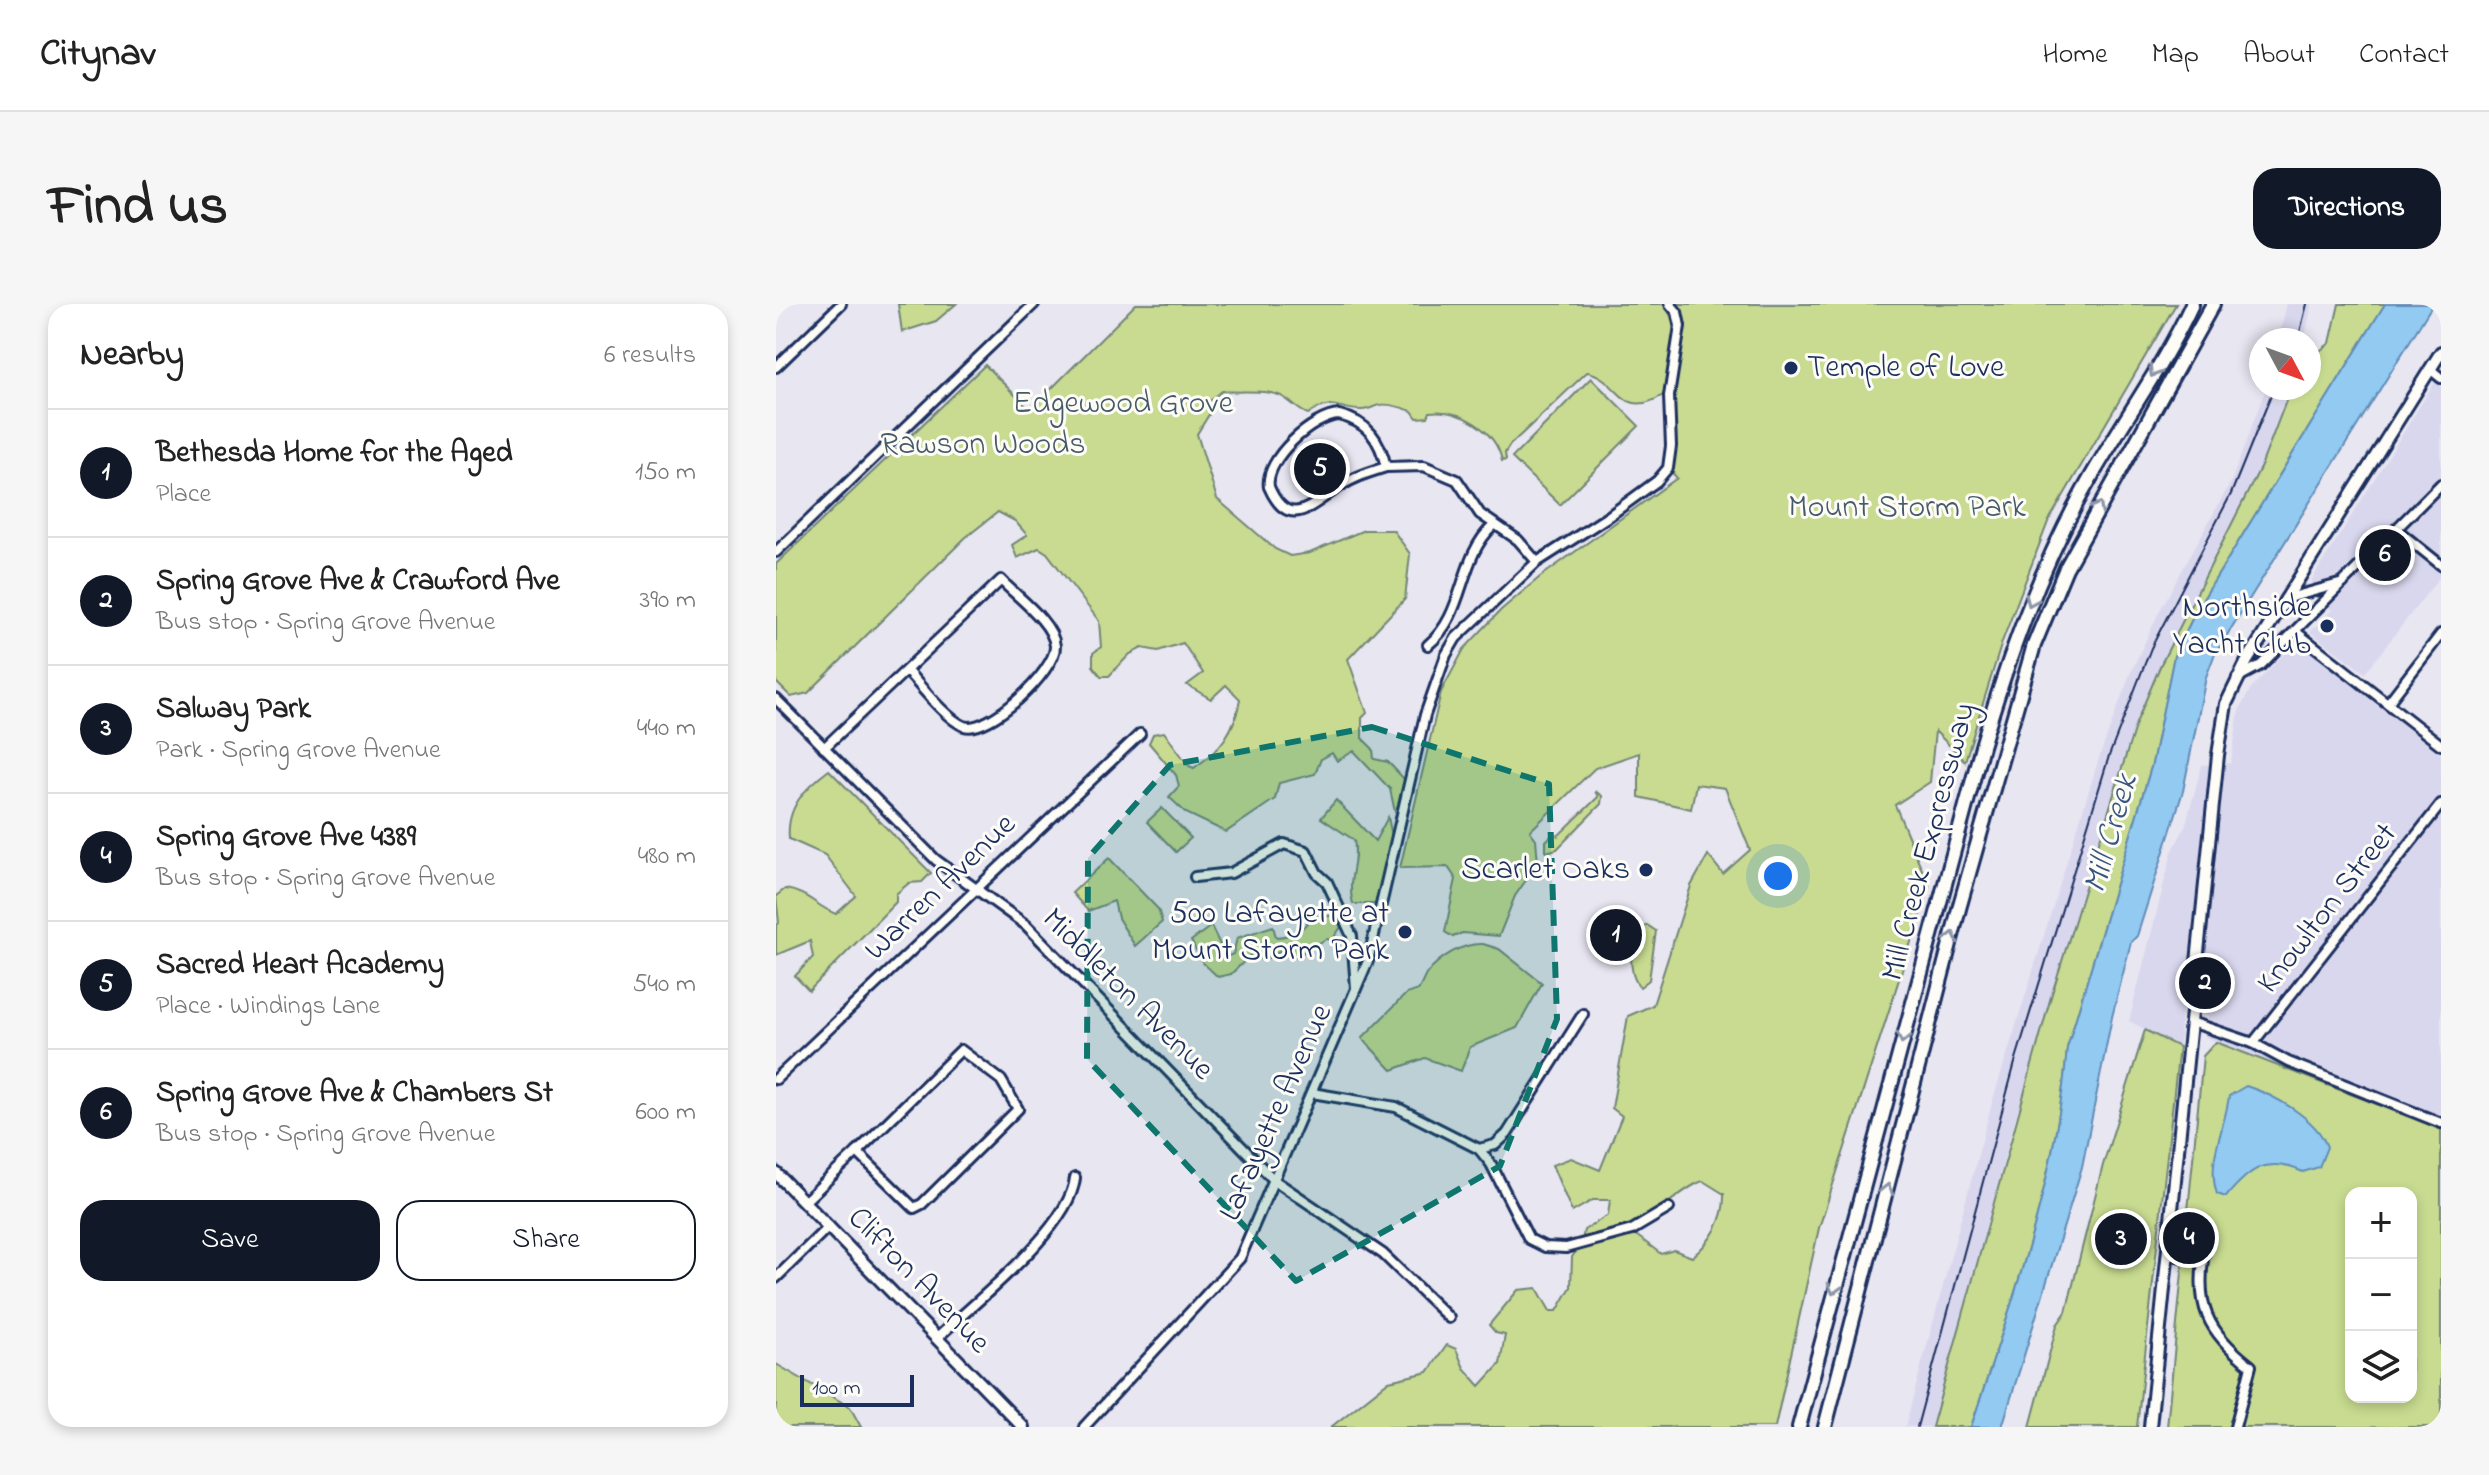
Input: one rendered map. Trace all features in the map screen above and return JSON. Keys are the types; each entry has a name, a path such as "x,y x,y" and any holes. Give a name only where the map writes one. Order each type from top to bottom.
{"highway":[{"name":"Mill Creek Expressway","path":"1799,1427 1978,761 2015,644 2050,557 2081,495 2192,304"},
{"name":"Mill Creek Expressway","path":"1825,1427 1968,876 2034,645 2066,568 2213,304"}],"main road":[{"path":"2150,1427 2222,724 2236,678 2441,352"},
{"name":"Clifton Avenue","path":"776,1173 1023,1427"}],"street":[{"path":"776,367 841,304"},
{"path":"776,552 1034,304"},
{"name":"Lafayette Avenue","path":"1084,1427 1234,1268 1368,961 1435,678 1456,638 1537,562 1609,516 1657,481 1668,468 1671,446 1669,396 1680,326 1677,312 1670,304"},
{"path":"2430,369 2441,378"},
{"path":"1386,467 1379,442 1366,426 1349,417 1332,415 1315,422 1273,463 1267,478 1280,504 1290,510 1305,511 1354,478 1386,467 1413,464 1450,475 1464,487 1480,514 1493,526 1518,540 1537,562"},
{"path":"2236,678 2253,672 2296,632 2441,484"},
{"path":"1428,645 1448,623 1472,555 1493,526"},
{"path":"2396,529 2441,565"},
{"path":"824,748 906,670 1001,580 1051,634 1055,650 1046,671 992,721 970,727 957,722 906,670"},
{"path":"2285,599 2343,583"},
{"path":"2296,632 2441,745"},
{"path":"2388,703 2441,634"},
{"name":"Middleton Avenue","path":"776,699 936,860 1026,925 1274,1180 1383,1254 1449,1318"},
{"name":"Warren Avenue","path":"776,1079 1140,734"},
{"name":"Knowlton Street","path":"2253,1043 2441,804"},
{"path":"1195,877 1231,873 1284,844 1306,851 1317,873 1327,882 1352,936 1357,991"},
{"path":"1479,1149 1495,1145 1507,1134 1583,1014"},
{"path":"2191,1022 2253,1043 2288,1062 2441,1123"},
{"path":"804,1202 961,1050 1001,1080 1019,1106 918,1207 909,1204 857,1152"},
{"path":"1312,1093 1396,1107 1479,1149 1491,1164 1514,1215 1535,1244 1566,1248 1633,1230 1669,1208"},
{"path":"937,1338 1054,1226 1071,1199 1075,1178"},
{"path":"776,1278 829,1226"},
{"path":"2168,1249 2205,1248 2200,1291 2209,1320 2226,1347 2251,1366 2235,1427"},
{"path":"2168,1249 2202,1261"}],"highlighted area":[{"path":"1372,727 1549,784 1557,1019 1500,1166 1296,1281 1087,1059 1088,858 1170,765"}],"shaded area":[{"path":"2287,304 2312,304 2307,328 2281,328"},
{"path":"2441,372 2441,575 2365,673 2310,632 2332,610 2313,589 2311,581"},
{"path":"2262,400 2286,400 2261,466 2161,664 2136,723 2015,1120 1932,1427 1905,1427 1992,1103 2099,758 2130,674 2159,612 2231,482"},
{"path":"2297,641 2441,754 2441,1129 2205,1037 2208,1016 2182,1009 2179,1047 2129,1021 2172,852 2185,827 2202,765 2231,763 2239,711 2251,688"}],"green space":[{"path":"898,304 956,304 936,321 902,332"},
{"path":"1136,304 1663,304 1669,312 1674,335 1673,362 1663,395 1637,404 1621,396 1598,376 1587,372 1510,445 1505,453 1506,460 1502,461 1484,431 1475,423 1453,414 1430,412 1428,417 1417,418 1412,411 1396,406 1362,410 1330,405 1308,414 1281,396 1260,392 1222,391 1211,400 1213,408 1197,434 1217,499 1275,549 1290,556 1310,553 1364,530 1393,530 1410,554 1405,599 1348,659 1367,713 1362,718 1362,738 1373,749 1374,759 1388,762 1406,781 1401,809 1395,812 1390,789 1354,751 1337,761 1332,753 1321,759 1315,774 1279,783 1275,799 1226,832 1186,813 1169,797 1179,786 1176,775 1149,743 1153,734 1164,732 1189,766 1194,768 1225,739 1240,699 1226,685 1211,699 1187,685 1203,673 1183,643 1158,651 1142,648 1130,654 1109,676 1101,676 1093,666 1093,653 1101,647 1099,621 1047,553 1039,548 1017,558 1012,545 1027,535 1015,521 998,512 965,538 808,693 791,697 776,682 776,564 985,365 1030,410"},
{"name":"Mount Storm Park","path":"1670,304 2176,304 2048,522 2002,642 1965,761 1935,731 1930,782 1895,805 1929,886 1819,1228 1775,1427 1331,1427 1389,1381 1428,1372 1447,1345 1456,1349 1464,1368 1480,1386 1500,1364 1505,1335 1496,1333 1489,1325 1518,1290 1537,1288 1550,1311 1557,1311 1571,1287 1572,1257 1577,1250 1632,1232 1661,1254 1674,1250 1692,1257 1711,1237 1722,1212 1724,1194 1703,1181 1636,1225 1582,1241 1584,1230 1608,1215 1610,1200 1593,1200 1572,1212 1552,1165 1571,1158 1600,1170 1622,1116 1612,1108 1628,1016 1653,1005 1691,886 1708,855 1723,874 1750,850 1725,788 1696,784 1691,809 1639,797 1639,753 1595,768 1530,831 1536,839 1538,863 1515,896 1499,936 1462,933 1453,937 1445,932 1456,879 1448,867 1400,868 1441,692 1464,649 1501,610 1540,577 1677,478 1668,468 1669,396 1680,326"},
{"path":"2339,304 2385,304 2197,609 2174,656 2152,764 2067,1048 2054,1144 2017,1287 1971,1427 1932,1427 2050,1000 2136,723 2161,664 2261,466 2286,400 2321,400 2321,350 2330,343"},
{"path":"1591,378 1639,426 1560,505 1512,458"},
{"path":"829,770 931,873 922,882 909,883 896,894 896,902 809,991 795,976 813,957 810,941 776,955 776,926 779,923 776,896 785,889 793,891 836,914 856,896 825,855 789,839 791,817 799,799"},
{"path":"1595,791 1602,796 1601,804 1557,849 1546,852 1546,841 1554,833 1558,836 1598,797"},
{"path":"1336,800 1375,841 1388,817 1392,836 1378,904 1353,904 1354,840 1321,818"},
{"path":"1162,808 1191,838 1176,852 1147,822"},
{"path":"1109,858 1158,909 1162,922 1135,946 1118,918 1114,901 1088,911 1072,893"},
{"path":"1311,916 1335,916 1341,927 1332,940 1326,939 1295,957 1281,950 1263,961 1252,954 1231,974 1218,977 1203,963 1191,941 1211,926 1226,957 1233,954 1237,938 1273,926 1276,937 1287,935 1301,929"},
{"path":"1647,925 1656,931 1649,980 1640,987 1631,964 1633,945"},
{"path":"1483,944 1499,949 1542,983 1517,1028 1470,1047 1461,1071 1425,1058 1392,1070 1362,1038 1406,994 1418,990 1427,973 1438,962 1459,949"},
{"path":"2145,1030 2179,1047 2137,1427 2030,1427 2057,1325 2066,1312 2103,1165"},
{"path":"2216,1042 2441,1129 2441,1427 2167,1427 2203,1056"},
{"path":"776,1364 850,1407 861,1427 776,1427"}],"water":[{"path":"2385,304 2433,304 2214,656 2206,677 2183,791 2137,936 2131,942 2112,1017 2082,1167 2002,1427 1971,1427 2031,1240 2054,1144 2067,1048 2152,764 2174,656 2197,609"},
{"path":"2246,1086 2269,1095 2304,1117 2322,1136 2327,1147 2319,1167 2303,1172 2269,1165 2251,1172 2226,1197 2217,1194 2215,1157 2229,1096"}],"railway":[{"path":"2301,328 2307,304"},
{"path":"1917,1427 2016,1059 2109,756 2151,648 2231,494 2269,400"}],"place":[{"name":"Temple of Love","path":"1791,368"},
{"name":"Sacred Heart Academy","path":"1320,469"},
{"name":"Spring Grove Ave & Chambers St","path":"2385,555"},
{"name":"Northside Yacht Club","path":"2327,626"},
{"name":"Scarlet Oaks","path":"1646,870"},
{"name":"500 Lafayette at Mount Storm Park","path":"1405,932"},
{"name":"Bethesda Home for the Aged","path":"1616,935"},
{"name":"Spring Grove Ave & Crawford Ave","path":"2205,983"},
{"name":"Spring Grove Ave 4389","path":"2189,1238"},
{"name":"Salway Park","path":"2121,1239"}],"park label":[{"name":"Edgewood Grove","path":"1123,404"},
{"name":"Rawson Woods","path":"983,445"}],"water label":[{"name":"Mill Creek","path":"2112,834"}]}
